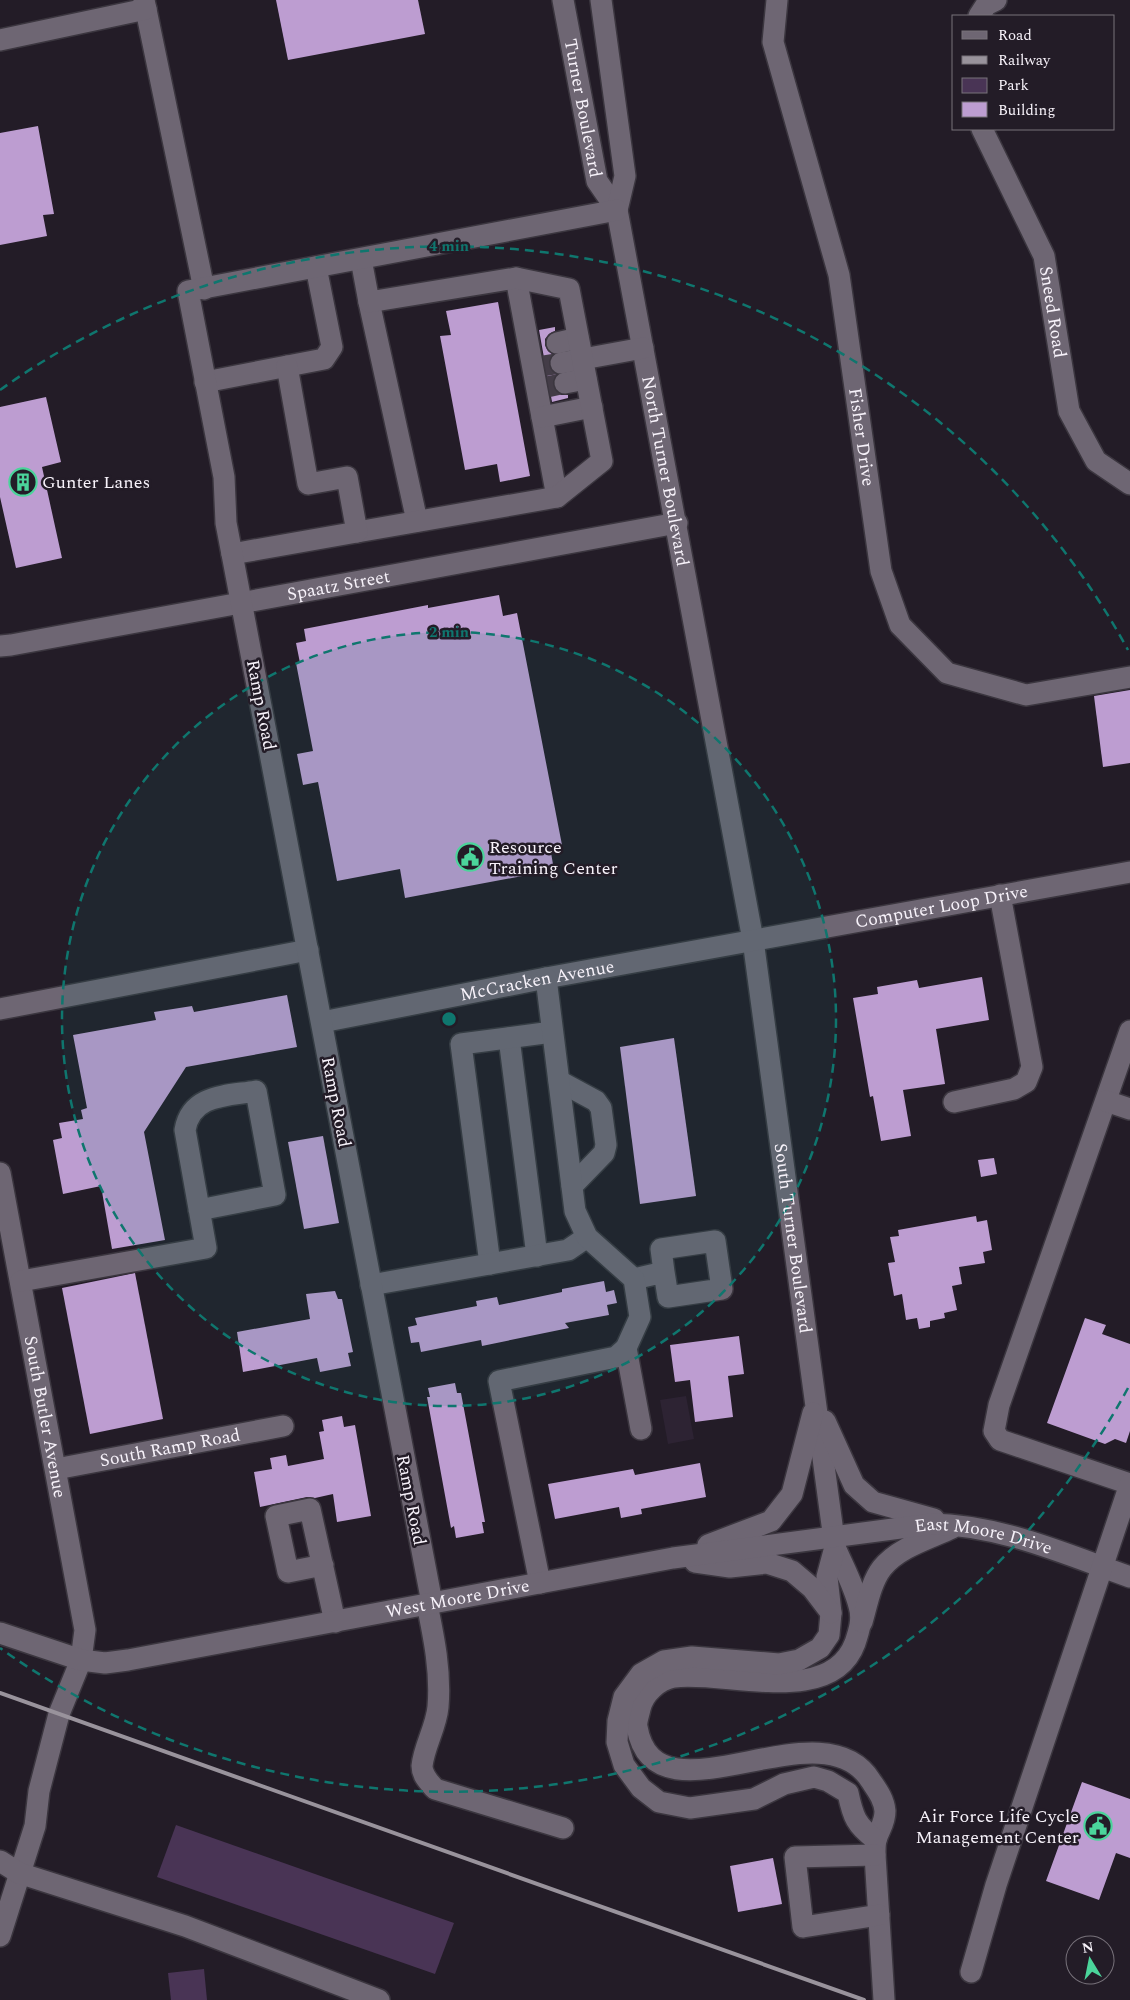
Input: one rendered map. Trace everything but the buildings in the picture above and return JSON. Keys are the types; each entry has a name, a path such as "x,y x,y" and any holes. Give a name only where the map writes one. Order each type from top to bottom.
{"street":[{"name":"Turner Boulevard","path":"563,0 597,181 617,210"},
{"name":"North Turner Boulevard","path":"601,0 626,176 617,210 677,523 753,940"},
{"name":"Fisher Drive","path":"777,0 773,42 839,275 881,571 900,625 947,673 1026,695 1130,677"},
{"path":"980,15 986,5 996,0"},
{"path":"0,40 145,5 204,289 617,210"},
{"name":"Sneed Road","path":"982,130 1044,256 1069,411 1096,461 1130,484"},
{"path":"361,259 417,521"},
{"path":"206,382 324,359 332,347 316,267"},
{"path":"232,554 557,497 602,461 569,289 516,278 369,302"},
{"path":"516,278 546,366 542,417 557,497"},
{"name":"Ramp Road","path":"204,289 188,291 224,477 226,523 322,1022 430,1604 439,1678 438,1708 434,1729 426,1748 422,1768 424,1776 435,1789 563,1828"},
{"path":"546,366 580,348 643,348"},
{"path":"287,366 308,484 347,477 357,532"},
{"path":"546,366 586,379"},
{"path":"542,417 592,407"},
{"name":"Spaatz Street","path":"0,646 677,523"},
{"name":"Computer Loop Drive","path":"753,940 1130,872"},
{"path":"954,1102 1014,1089 1026,1082 1032,1067 1000,895"},
{"name":"McCracken Avenue","path":"322,1022 753,940"},
{"name":"South Turner Boulevard","path":"753,940 834,1542"},
{"path":"0,1009 308,950"},
{"path":"540,1583 499,1382 616,1357 626,1348 640,1317 634,1279 587,1237 575,1211 546,978"},
{"path":"971,1972 996,1885 1130,1484 1000,1440 994,1431 999,1406 1130,1031"},
{"path":"490,1264 461,1044 552,1032"},
{"path":"508,1038 538,1256"},
{"path":"558,1081 596,1102 601,1108 606,1145 604,1154 572,1186"},
{"path":"21,1281 206,1248 199,1210 185,1130 186,1120 194,1109 205,1101 256,1091 275,1195 199,1210"},
{"path":"1106,1101 1130,1109"},
{"name":"South Butler Avenue","path":"0,1173 56,1469 83,1618 85,1642 81,1660 59,1714 39,1791 35,1826 18,1873 0,1936"},
{"path":"371,1286 568,1250 587,1237"},
{"path":"634,1279 664,1272"},
{"path":"626,1348 641,1429"},
{"path":"816,1401 854,1485 873,1502 892,1509 959,1525"},
{"path":"673,1558 770,1521 792,1494 816,1401"},
{"name":"South Ramp Road","path":"56,1469 283,1426"},
{"name":"East Moore Drive","path":"834,1542 931,1524 959,1525 1024,1539 1130,1577"},
{"path":"884,2000 876,1847 883,1826 885,1811 883,1799 866,1771 846,1758 825,1753 797,1753 692,1771 662,1766 645,1750 636,1726 642,1700 652,1688 672,1678 786,1681 818,1678 838,1667 852,1651 874,1584 882,1568 900,1552 959,1525"},
{"path":"834,1542 860,1607 860,1629"},
{"path":"834,1542 827,1577 832,1613 829,1635 820,1648 799,1660 779,1664 692,1657 664,1661 641,1674 624,1697 618,1721 617,1742 624,1765 641,1788 660,1802 690,1808 754,1799 784,1784 814,1777 828,1781 848,1794 853,1816 876,1847"},
{"name":"West Moore Drive","path":"0,1632 81,1660 105,1663 673,1558 834,1542"},
{"path":"673,1558 730,1567 767,1563 792,1570 812,1588 832,1613"},
{"path":"323,1565 335,1622"},
{"path":"797,1753 801,1780"},
{"path":"876,1847 795,1857 803,1927 879,1916"},
{"path":"0,1861 18,1873 185,1926 379,2000"}],"shaded area":[{"path":"686,1396 694,1439 668,1444 660,1400"}],"green space":[{"path":"176,1825 454,1923 435,1974 157,1877"},
{"path":"204,1969 207,2000 171,2000 168,1973"}],"tunnel":[{"path":"543,366 561,363"},
{"path":"547,387 565,383"}],"railway":[{"path":"0,1693 864,2000"}],"place":[{"name":"Gunter Lanes","path":"23,482"},
{"name":"Resource Training Center","path":"470,857"},
{"name":"Air Force Life Cycle Management Center","path":"1098,1826"}]}
